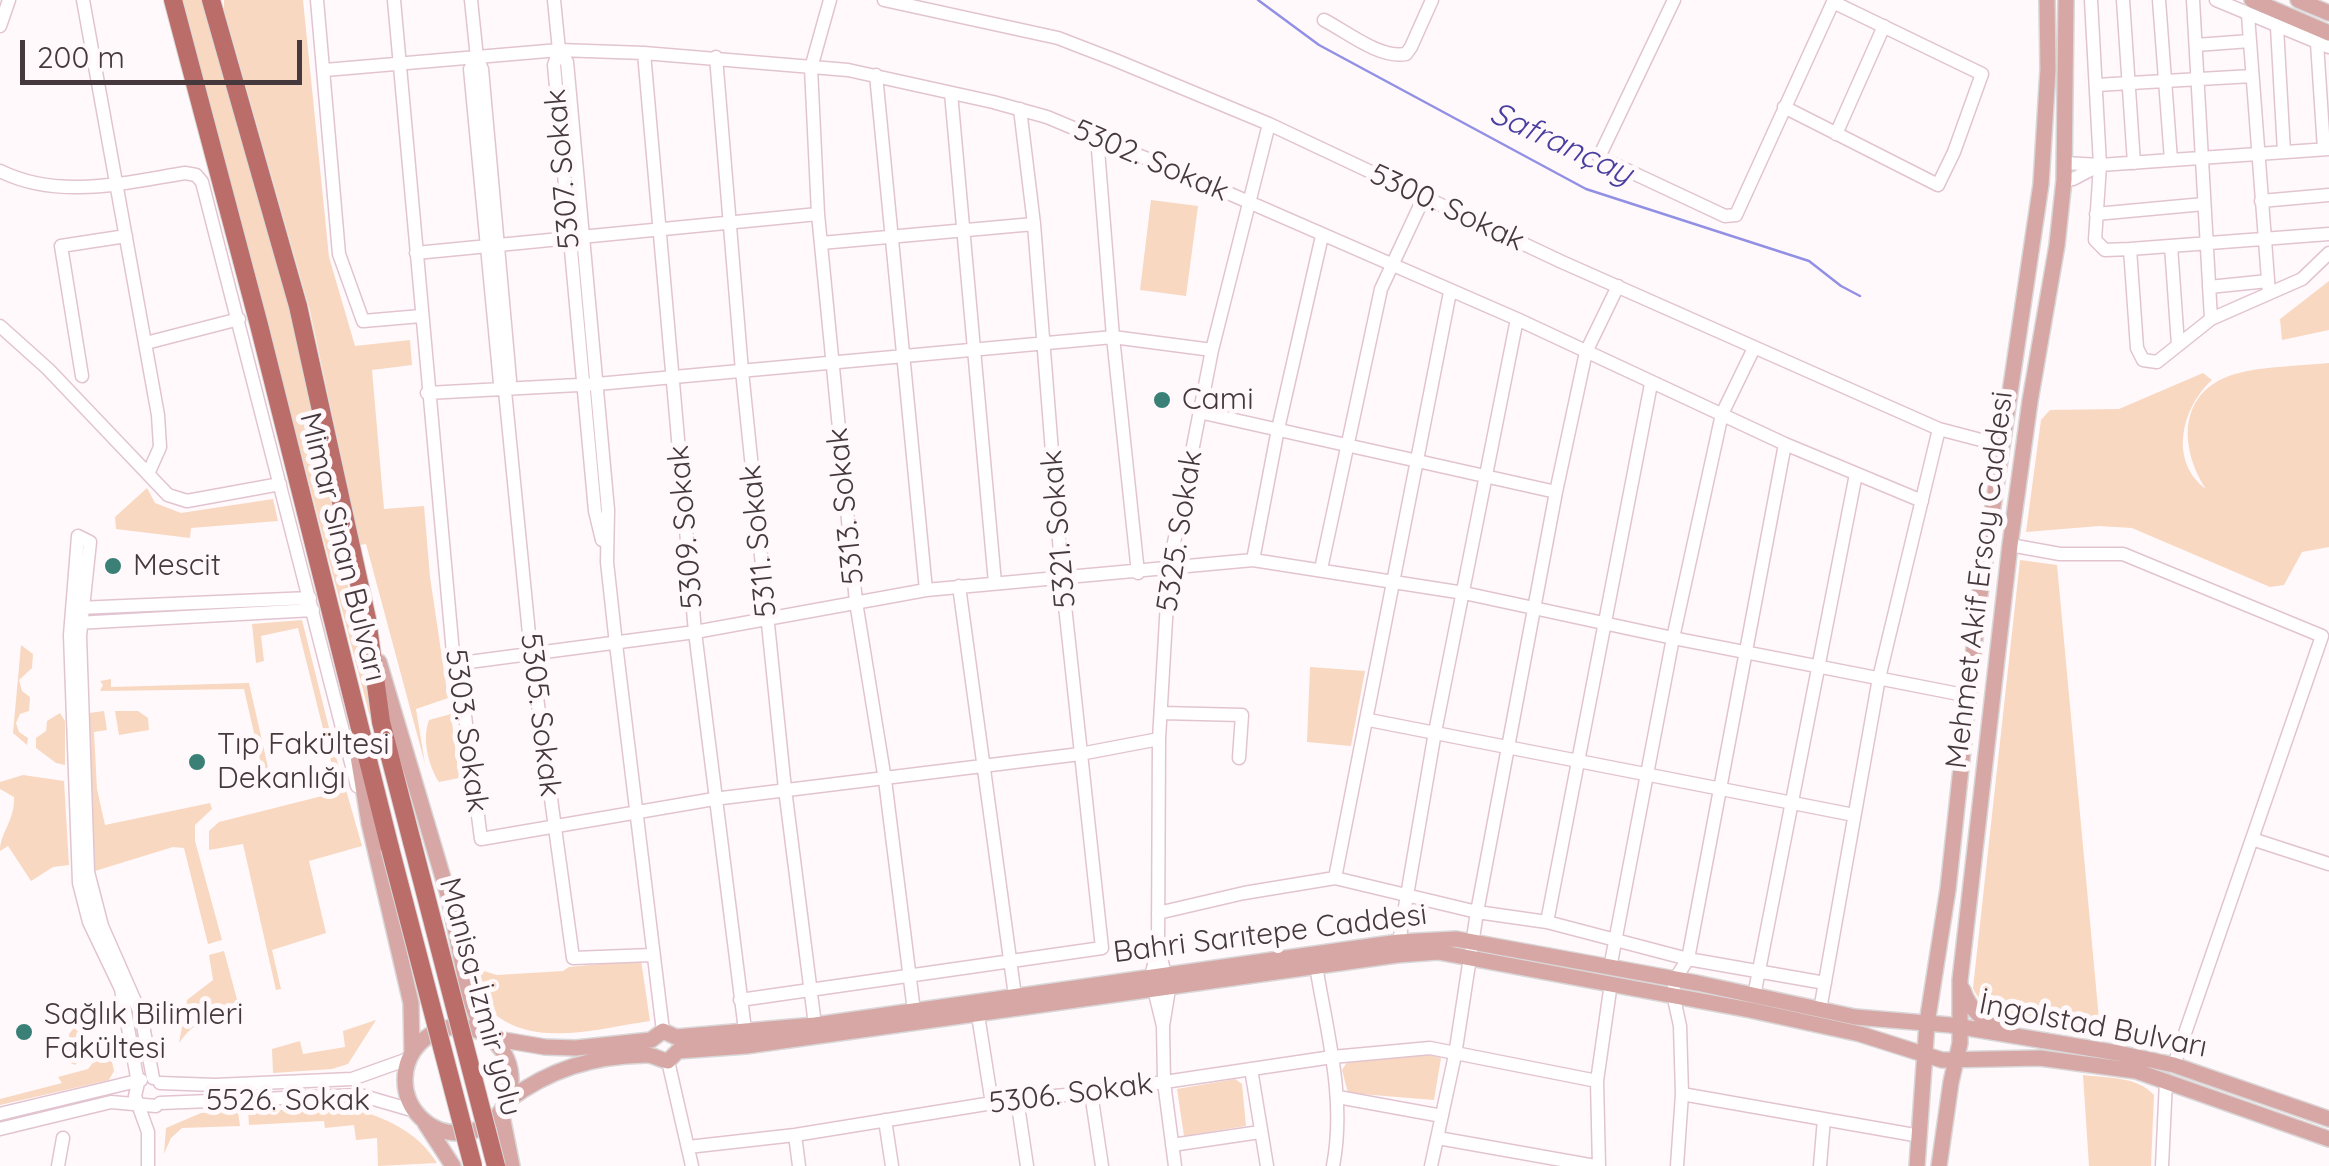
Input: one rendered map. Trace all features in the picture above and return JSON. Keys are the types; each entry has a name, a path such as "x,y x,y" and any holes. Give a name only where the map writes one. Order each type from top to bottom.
{"highway":[{"name":"Mimar Sinan Bulvarı","path":"173,0 237,243 318,606 390,848 473,1166"},
{"name":"Mimar Sinan Bulvarı","path":"211,1 298,306 366,619 381,722 412,842"},
{"name":"Manisa-İzmir yolu","path":"412,842 496,1166"}],"main road":[{"name":"Mehmet Akif Ersoy Caddesi","path":"1918,1166 1927,1024 1946,906 2000,445 2035,242 2048,69 2047,0"},
{"name":"Mehmet Akif Ersoy Caddesi","path":"1939,1166 1950,1082 1957,1059 1960,980 2010,545 2057,246 2064,172 2066,0"},
{"path":"2298,0 2329,14"},
{"path":"2250,7 2325,41"},
{"path":"318,606 411,1003 406,1092 453,1166"},
{"path":"366,619 448,898 469,996 488,1036"},
{"name":"Bahri Sarıtepe Caddesi","path":"488,1036 546,1047 746,1046 978,1015 1399,942 1456,939 1472,949"},
{"name":"Bahri Sarıtepe Caddesi","path":"504,1106 560,1069 745,1030 815,1025 1015,996 1472,949 1696,991 1911,1048 1924,1055"},
{"path":"1960,980 1968,1005 1983,1019 2033,1041"},
{"name":"Bahri Sarıtepe Caddesi","path":"1696,991 1754,996 1872,1019 1927,1024"},
{"name":"İngolstad Bulvarı","path":"1927,1024 2174,1065 2329,1119"},
{"path":"410,1056 424,1039 450,1027 465,1027 488,1036 500,1046 512,1078 504,1106 512,1166"},
{"name":"İngolstad Bulvarı","path":"1924,1055 1942,1060 2066,1060 2136,1071 2329,1139"},
{"path":"1950,1082 1967,1068 2005,1058"},
{"path":"419,1115 437,1129 453,1134 486,1126 504,1106"}],"street":[{"path":"1,21 10,0"},
{"path":"83,0 160,434 156,460 148,474"},
{"path":"317,0 339,254 363,320 421,316"},
{"name":"5303. Sokak","path":"394,0 454,664 482,839 714,799 984,767 1159,739"},
{"name":"5305. Sokak","path":"471,0 477,58 470,70 492,245 500,383 505,391 531,654 572,958 652,954"},
{"path":"554,0 559,50"},
{"name":"5313. Sokak","path":"830,0 811,68 818,214 856,602 886,780 914,1011"},
{"name":"5300. Sokak","path":"884,0 1058,38 1269,124 1424,198 1939,429 2000,445"},
{"path":"1324,20 1399,56 1411,48 1432,0"},
{"path":"1674,0 1599,158 1725,216 1736,215 1784,107 1834,1 1982,74 1938,186 1784,107"},
{"path":"2091,0 2100,165 2095,240 2099,246 2105,250 2130,249 2329,234"},
{"path":"2123,0 2134,162"},
{"path":"2159,0 2171,160"},
{"path":"2193,0 2211,319"},
{"path":"2064,172 2073,178 2100,165 2326,149 2325,41 2276,28 2250,7 2216,0"},
{"path":"2250,7 2268,287"},
{"path":"1836,134 1884,26"},
{"path":"2276,28 2284,152"},
{"path":"2196,45 2250,42"},
{"name":"5302. Sokak","path":"325,70 559,50 716,56 876,74 1020,110 1097,137 1394,264 1651,384 1922,501"},
{"name":"5307. Sokak","path":"559,50 567,62 584,236 595,511 607,562 634,814 665,1046 692,1166"},
{"name":"5307. Sokak","path":"559,50 554,65 570,239 590,384"},
{"name":"5309. Sokak","path":"644,52 696,632 745,1030"},
{"name":"5311. Sokak","path":"716,56 742,371 784,789 815,1025"},
{"path":"876,74 926,590"},
{"path":"2096,84 2252,76"},
{"path":"951,93 994,583"},
{"name":"5321. Sokak","path":"1009,962 1102,948 1062,578 1034,224 1020,110"},
{"name":"5325. Sokak","path":"1175,1166 1164,1082 1158,947 1159,739 1169,568 1212,350 1269,124"},
{"path":"1097,137 1138,573"},
{"path":"0,170 49,186 84,188 185,173 196,175 202,182 280,484 318,606 77,608"},
{"path":"2262,201 2329,195"},
{"path":"1321,570 1381,289 1424,198"},
{"path":"2096,214 2204,204"},
{"path":"416,253 818,214"},
{"path":"821,243 1034,224"},
{"path":"82,376 61,246 126,236"},
{"path":"1253,560 1322,236"},
{"path":"225,265 237,243"},
{"path":"2170,246 2178,345"},
{"path":"2130,249 2140,355 2152,363 2211,319 2268,287 2302,278 2329,253"},
{"path":"1431,1166 1455,1055 1507,748 1556,492 1586,352 1618,286"},
{"path":"2209,287 2268,287"},
{"path":"1335,878 1450,292"},
{"path":"146,343 239,318"},
{"path":"1399,942 1435,732 1516,320"},
{"path":"0,326 48,369 168,495 187,502 280,484"},
{"path":"427,393 505,391 1113,337 1212,350"},
{"path":"1438,1138 1539,1162 1597,1166 1597,1081 1610,976 1674,638 1722,414 1754,348"},
{"path":"1547,922 1651,384"},
{"path":"1200,412 1556,492"},
{"path":"1820,1010 1879,678 1939,429"},
{"path":"1677,1166 1682,1094 1680,1026 1674,987 1688,959 1785,444"},
{"path":"1754,996 1856,474"},
{"path":"84,539 75,623 90,886 102,926 142,1015 137,1034 135,1096 148,1132 148,1166"},
{"path":"2010,545 2060,554 2123,554 2322,636 2174,1065"},
{"path":"454,664 696,632 926,590 1253,560 1464,593 1969,696"},
{"path":"959,586 1015,996"},
{"path":"75,623 243,607"},
{"path":"1162,713 1242,715 1239,758"},
{"path":"1368,720 1854,816"},
{"path":"2252,838 2329,864"},
{"path":"1158,912 1335,878 1478,912 1547,922 1688,959 1825,983"},
{"path":"1680,1026 1696,991 1688,959"},
{"path":"740,1000 1009,962"},
{"path":"1316,966 1338,1097 1340,1132 1333,1166"},
{"path":"978,1015 992,1104"},
{"path":"137,1034 164,1091 148,1132"},
{"name":"5306. Sokak","path":"688,1147 1332,1056 1430,1048 1597,1081"},
{"name":"5526. Sokak","path":"157,1080 215,1085 352,1079 410,1056"},
{"path":"1251,1069 1267,1166"},
{"path":"0,1114 128,1081 157,1080"},
{"path":"2162,1166 2166,1081"},
{"path":"1091,1093 1102,1166"},
{"path":"1682,1094 1920,1136"},
{"name":"5526. Sokak","path":"158,1104 360,1095 419,1115"},
{"path":"1338,1097 1442,1116"},
{"path":"1018,1100 1027,1166"},
{"path":"0,1129 95,1105 158,1104"},
{"path":"1820,1166 1824,1119"},
{"path":"886,1120 892,1166"},
{"path":"1172,1145 1260,1132"},
{"path":"794,1135 800,1166"},
{"path":"58,1166 63,1144 69,1154 69,1166"}],"shaded area":[{"path":"183,0 203,0 291,307 364,664 451,1004 445,1005"},
{"path":"224,0 303,0 329,257 355,346 410,340 412,365 372,370 384,509 424,506 448,698 416,709 425,764 366,544 360,545 310,311"},
{"path":"1151,200 1198,206 1186,296 1140,290"},
{"path":"2329,281 2329,330 2282,340 2280,319"},
{"path":"2329,363 2329,547 2302,552 2284,585 2270,587 2132,528 2099,526 2026,532 2041,420 2050,410 2119,409 2203,373 2212,380 2193,404 2183,449 2194,477 2206,489 2197,473 2188,439 2193,407 2202,393 2235,374"},
{"path":"147,488 155,503 181,513 273,499 278,521 191,528 190,538 116,529 115,517"},
{"path":"2020,560 2057,565 2100,1030 2011,1019 1982,1002 1973,988"},
{"path":"302,620 341,776 267,791 244,689 100,691 100,681 111,679 111,687 249,683 272,785 333,769 298,628 261,636 264,661 256,663 252,624"},
{"path":"21,645 33,654 32,668 19,680 22,691 30,697 29,711 20,714 16,723 19,732 28,738 27,745 13,733"},
{"path":"1310,667 1365,671 1351,746 1307,742"},
{"path":"104,711 107,730 94,732 97,789 105,825 210,803 212,809 195,825 195,841 222,940 208,944 184,848 173,847 95,871 89,713"},
{"path":"115,711 138,711 148,718 149,730 119,735"},
{"path":"60,713 65,721 65,765 36,748 36,738 46,731 47,721"},
{"path":"451,714 459,778 439,782 427,751 427,727 429,720"},
{"path":"23,775 64,781 69,865 53,867 31,881 8,846 0,851 14,797 0,789 0,782"},
{"path":"346,790 362,846 309,861 326,933 272,950 281,989 276,990 243,844 209,850 209,831 219,822"},
{"path":"224,951 242,1018 199,1024 179,1043 187,1000 213,980 209,955"},
{"path":"641,960 650,1021 567,1033 526,1030 507,1022 483,1001 471,967 497,975"},
{"path":"376,1020 348,1064 332,1069 273,1073 272,1049 300,1041 303,1054 345,1047 343,1031"},
{"path":"74,1028 97,1048 75,1065 64,1060"},
{"path":"111,1051 117,1059 112,1062 114,1071 109,1080 0,1105 0,1099 62,1083 58,1077 88,1069 98,1056"},
{"path":"1416,1051 1441,1058 1434,1100 1348,1093 1342,1070 1347,1062"},
{"path":"2083,1075 2130,1081 2154,1095 2151,1166 2089,1166"},
{"path":"1235,1079 1242,1084 1246,1126 1184,1136 1177,1089"},
{"path":"353,1108 400,1128 420,1142 437,1163 378,1166 377,1138 356,1140 354,1125 325,1128 324,1121 249,1125 248,1111"},
{"path":"238,1111 240,1126 182,1128 171,1138 164,1154 166,1128 201,1113"}],"waterway":[{"name":"Safrançay","path":"1258,0 1319,45 1586,189 1809,261 1860,296"}],"place":[{"name":"Cami","path":"1162,400"},
{"name":"Mescit","path":"113,566"},
{"name":"Tıp Fakültesi Dekanlığı","path":"197,762"},
{"name":"Sağlık Bilimleri Fakültesi","path":"24,1032"}]}
